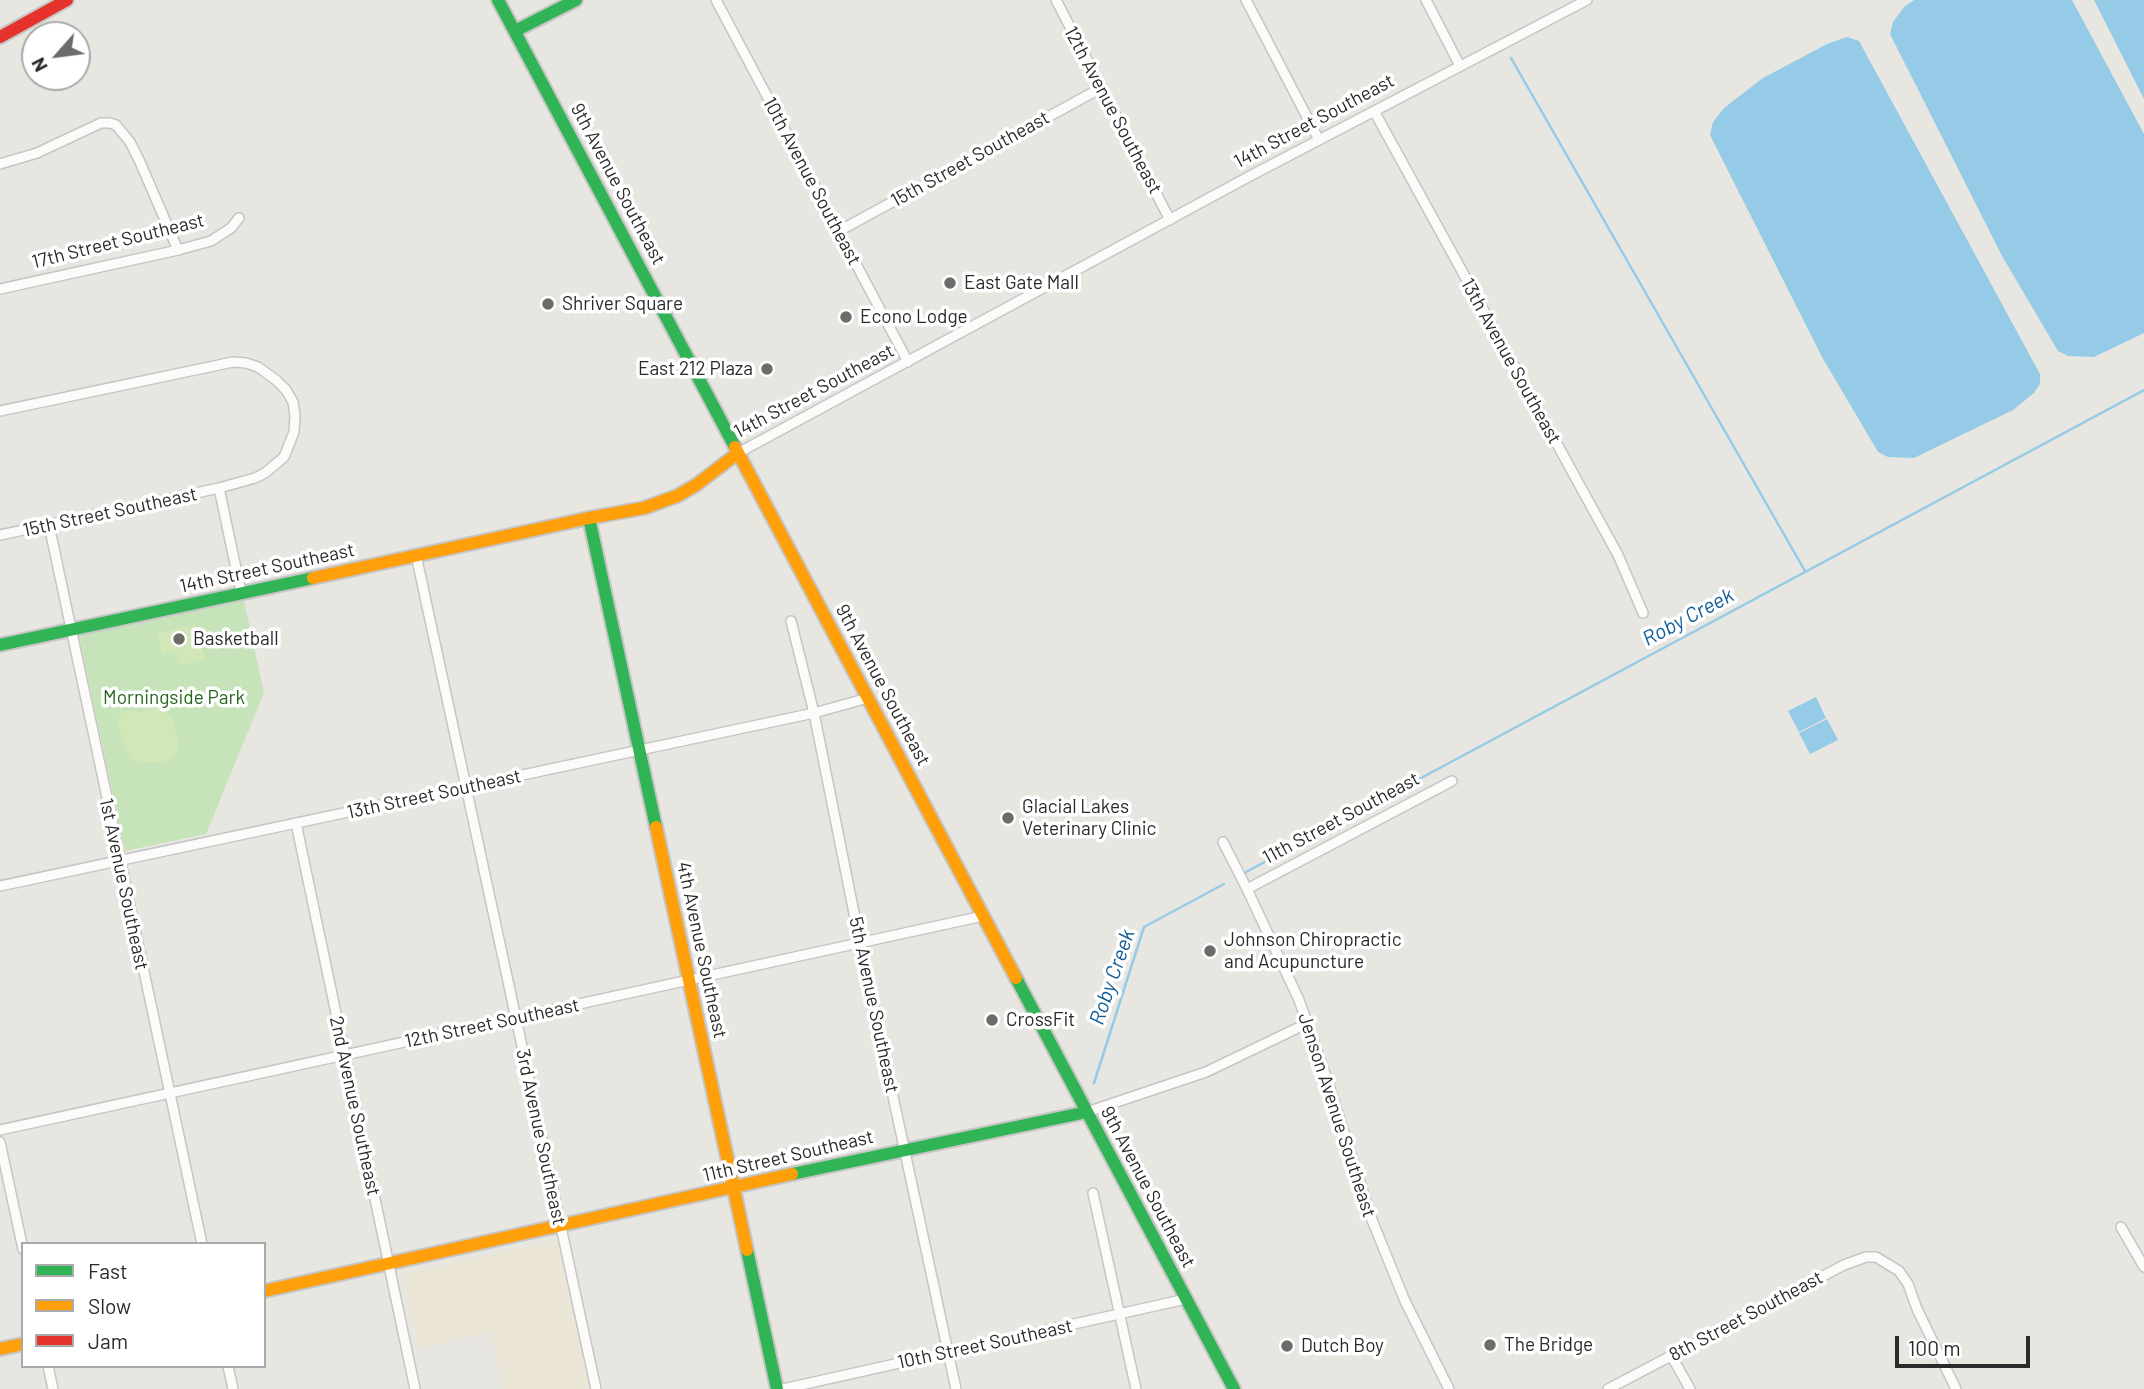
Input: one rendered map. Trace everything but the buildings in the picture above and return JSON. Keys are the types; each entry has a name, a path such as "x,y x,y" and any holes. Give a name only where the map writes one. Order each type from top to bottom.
{"street":[{"name":"9th Avenue Southeast","path":"498,0 1234,1389"},
{"path":"515,32 576,0"},
{"name":"10th Avenue Southeast","path":"716,0 908,362"},
{"name":"12th Avenue Southeast","path":"1056,0 1170,220"},
{"path":"1246,0 1319,140"},
{"path":"1426,0 1460,66"},
{"name":"14th Street Southeast","path":"0,645 644,508 677,496 713,474 738,453 1319,140 1587,0"},
{"path":"0,37 60,2"},
{"name":"15th Street Southeast","path":"839,231 1101,88"},
{"name":"13th Avenue Southeast","path":"1374,111 1618,555 1643,613"},
{"path":"0,164 37,153 101,123 110,123 122,130 140,162 178,250"},
{"name":"17th Street Southeast","path":"1,286 178,250 219,236 239,218"},
{"name":"15th Street Southeast","path":"0,411 233,362 246,363 268,373 286,390 293,402 295,416 294,432 284,457 255,478 0,535"},
{"path":"219,488 241,592"},
{"name":"4th Avenue Southeast","path":"589,518 777,1389"},
{"name":"1st Avenue Southeast","path":"49,524 202,1242"},
{"name":"3rd Avenue Southeast","path":"416,555 596,1389"},
{"name":"5th Avenue Southeast","path":"791,621 814,713 860,943 956,1389"},
{"name":"13th Street Southeast","path":"0,886 814,713 868,698"},
{"name":"11th Street Southeast","path":"1247,889 1452,781"},
{"name":"2nd Avenue Southeast","path":"296,824 415,1389"},
{"name":"Jenson Avenue Southeast","path":"1223,842 1280,958 1308,1023 1372,1220 1405,1301 1449,1389"},
{"name":"12th Street Southeast","path":"0,1130 984,916"},
{"name":"11th Street Southeast","path":"266,1292 734,1187 1087,1112 1206,1072 1308,1023"},
{"path":"0,1142 21,1242"},
{"path":"1093,1193 1136,1389"},
{"path":"2121,1227 2144,1267"},
{"name":"8th Street Southeast","path":"1608,1389 1844,1265 1866,1257 1877,1257 1899,1271 1908,1284 1917,1309 1956,1389"},
{"name":"10th Street Southeast","path":"783,1389 1186,1299"},
{"path":"0,1349 21,1344"},
{"path":"1671,1355 1690,1389"},
{"path":"48,1368 53,1389"},
{"path":"228,1368 233,1389"}],"shaded area":[{"path":"556,1240 590,1389 504,1389 491,1332 419,1348 402,1274"}],"green space":[{"name":"Morningside Park","path":"244,601 264,693 206,834 125,851 79,636"},
{"name":"Basketball","path":"196,624 205,659 181,665 177,652 162,655 157,633"},
{"path":"156,708 165,710 174,721 178,741 177,753 163,763 134,761 119,730 120,714 133,709 140,712"}],"water":[{"path":"1914,0 2072,0 2144,134 2144,333 2094,357 2068,356 2058,351 2002,256 1890,34 1893,22 1904,7"},
{"path":"2094,0 2144,0 2144,99"},
{"path":"1847,37 1859,41 2040,374 2040,384 2034,393 2013,410 1914,458 1888,457 1878,452 1822,357 1710,135 1713,122 1724,108 1763,78 1827,44"},
{"path":"1816,697 1826,718 1799,732 1788,711"},
{"path":"1827,719 1838,740 1810,754 1799,733"}],"waterway":[{"path":"1511,58 1805,571"},
{"name":"Roby Creek","path":"1246,872 2144,390"},
{"name":"Roby Creek","path":"1094,1083 1144,927 1224,884"}],"traffic: fast":[{"path":"498,0 735,447"},
{"path":"515,31 576,0"},
{"path":"589,518 656,827"},
{"path":"0,645 313,578"},
{"path":"1016,978 1234,1389"},
{"path":"792,1174 1087,1112"},
{"path":"747,1250 777,1389"}],"traffic: slow":[{"path":"735,447 1016,978"},
{"path":"313,578 644,508 677,496 696,485 738,453"},
{"path":"656,827 747,1250"},
{"path":"266,1291 792,1174"},
{"path":"0,1349 21,1344"}],"traffic: jam":[{"path":"0,37 67,0"}],"place":[{"name":"East Gate Mall","path":"950,283"},
{"name":"Shriver Square","path":"548,304"},
{"name":"Econo Lodge","path":"846,317"},
{"name":"East 212 Plaza","path":"767,369"},
{"name":"Basketball","path":"179,639"},
{"name":"Glacial Lakes Veterinary Clinic","path":"1008,818"},
{"name":"Johnson Chiropractic and Acupuncture","path":"1210,951"},
{"name":"CrossFit","path":"992,1020"},
{"name":"The Bridge","path":"1490,1345"},
{"name":"Dutch Boy","path":"1287,1346"}]}
